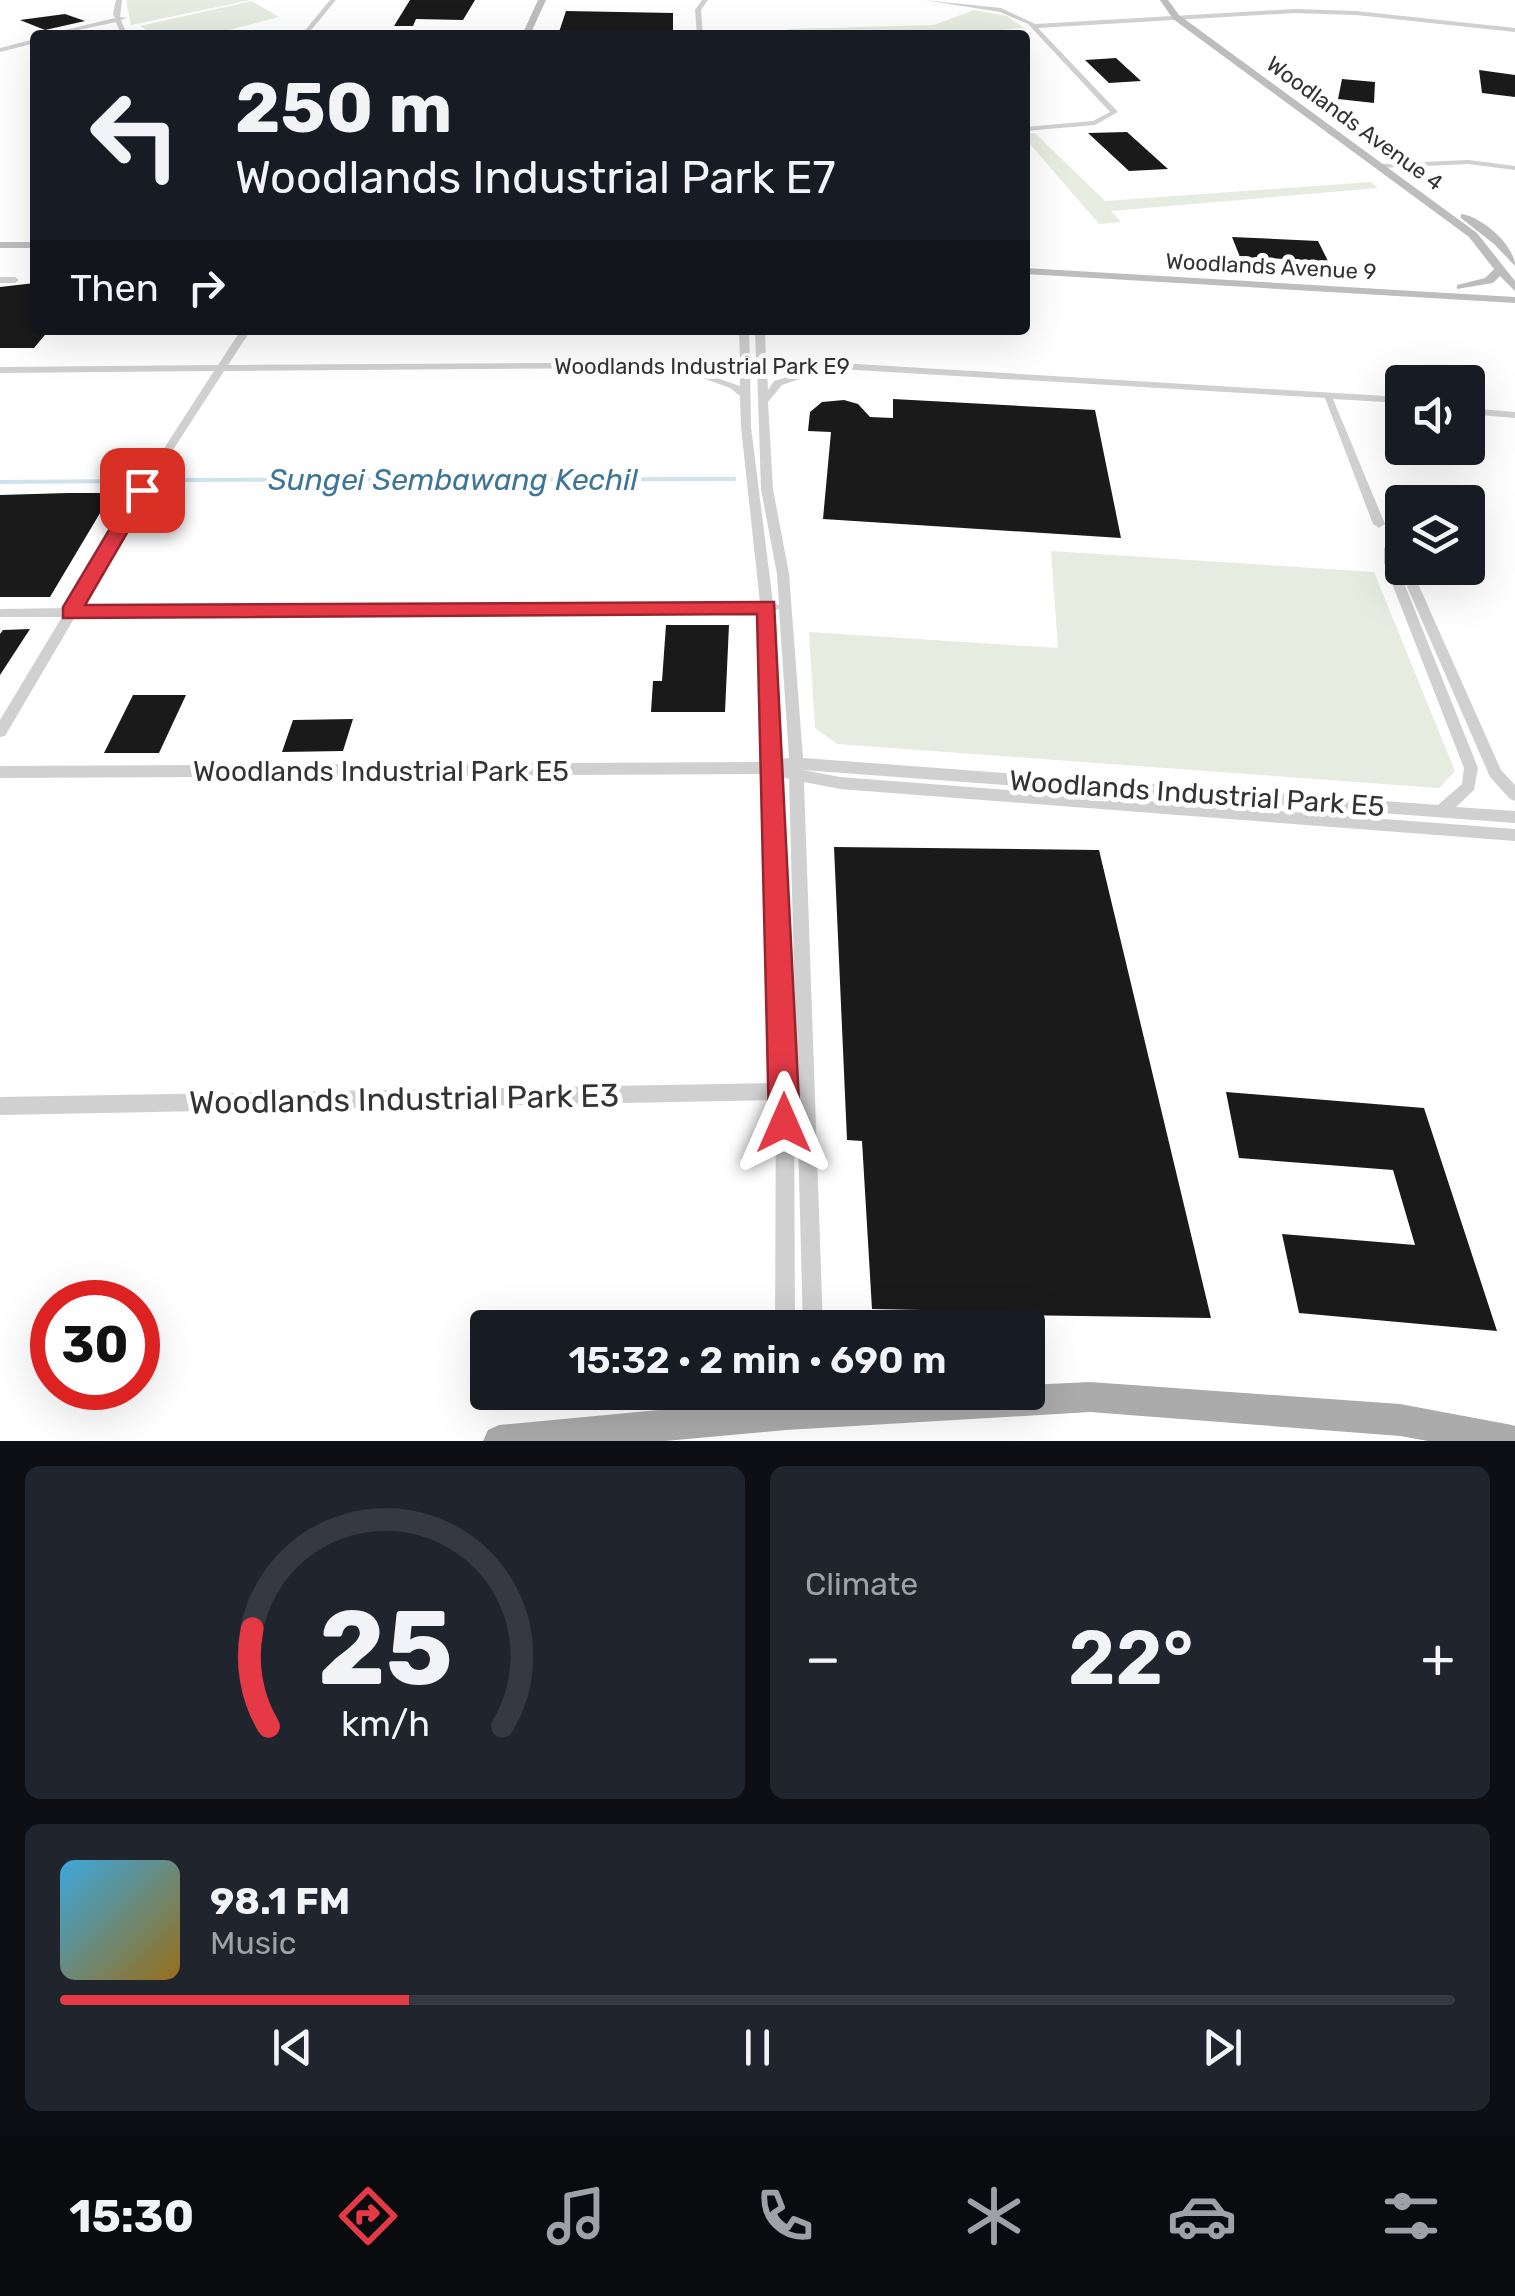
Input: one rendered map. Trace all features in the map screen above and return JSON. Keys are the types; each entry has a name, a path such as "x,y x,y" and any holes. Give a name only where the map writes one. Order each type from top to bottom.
{"main road":[{"path":"528,30 542,0"},
{"path":"539,30 552,0"},
{"name":"Woodlands Avenue 4","path":"1164,0 1473,235 1515,289"},
{"name":"Woodlands Avenue 4","path":"1172,0 1179,15"},
{"name":"Woodlands Avenue 4","path":"1388,168 1481,227 1515,264"},
{"path":"0,245 30,245"},
{"path":"0,256 30,256"},
{"name":"Woodlands Avenue 9","path":"1030,262 1460,292 1515,300"},
{"path":"1460,292 1491,280 1500,270"},
{"name":"Woodlands Avenue 9","path":"1030,271 1460,292 1515,289"},
{"path":"1460,292 1515,310"},
{"path":"1045,1398 1090,1397 1400,1420 1512,1441"},
{"path":"499,1441 745,1410"}],"street":[{"path":"119,0 126,30"},
{"path":"308,30 333,0"},
{"path":"699,30 697,21 704,0"},
{"path":"926,0 1001,10 1035,26 1114,112 1095,122 1030,129"},
{"path":"1035,26 1179,15 1341,12 1515,29"},
{"path":"71,30 120,18"},
{"path":"98,23 120,18"},
{"path":"0,49 30,40"},
{"path":"1388,168 1447,164 1515,169"},
{"path":"0,280 15,280"},
{"path":"0,732 142,490 207,390 236,335"},
{"path":"217,373 244,335"},
{"path":"744,335 746,395 767,607 768,768 774,817 785,1092 786,1310"},
{"path":"760,335 767,488 783,574 796,770 813,1310"},
{"path":"761,335 782,358 809,369"},
{"path":"685,365 722,360 739,354 744,345"},
{"path":"238,346 246,358 267,369"},
{"name":"Woodlands Industrial Park E9","path":"217,373 267,369 685,365 932,374 1385,402"},
{"name":"Woodlands Industrial Park E9","path":"0,374 696,374 744,368"},
{"path":"764,401 778,383 809,369"},
{"path":"696,374 734,386 746,395"},
{"name":"Woodlands Industrial Park E9","path":"932,374 1385,402"},
{"path":"1329,400 1380,524"},
{"path":"1485,409 1515,412"},
{"path":"1398,585 1471,768 1469,786 1442,811"},
{"path":"1413,585 1494,773 1515,796"},
{"path":"0,612 784,608"},
{"path":"768,649 787,649"},
{"path":"770,718 792,719"},
{"name":"Woodlands Industrial Park E5","path":"0,772 768,768 1515,817"},
{"name":"Woodlands Industrial Park E5","path":"796,770 1515,835"},
{"path":"774,817 797,817"},
{"path":"778,917 800,917"},
{"path":"781,994 802,994"},
{"name":"Woodlands Industrial Park E3","path":"0,1106 808,1091"}],"shaded area":[{"path":"126,0 251,0 131,25"},
{"path":"252,1 279,17 227,30 149,30 140,26"},
{"path":"974,10 1007,16 1024,28 788,30 788,29 934,25"},
{"path":"1035,133 1105,201 1371,182 1378,188 1111,211 1121,222 1099,224 1030,144 1030,134"},
{"path":"1051,551 1374,572 1455,771 1439,788 837,744 815,728 809,632 1058,648"}],"building":[{"path":"410,0 475,0 463,20 416,19 413,26 394,26"},
{"path":"566,11 673,13 673,30 560,30"},
{"path":"65,14 85,21 45,30 20,20"},
{"path":"1116,58 1141,81 1109,83 1085,60"},
{"path":"1479,70 1515,75 1515,97 1482,93"},
{"path":"1342,79 1375,82 1374,103 1338,99"},
{"path":"1127,132 1168,169 1129,171 1088,133"},
{"path":"1232,237 1318,241 1328,261 1240,257"},
{"path":"30,284 30,335 45,335 34,348 0,348 0,287"},
{"path":"893,399 1095,410 1121,538 823,519 831,432 808,431 810,412 822,402 844,400 858,404 870,417 893,418"},
{"path":"112,493 50,597 0,597 0,495"},
{"path":"666,625 729,625 725,712 651,712 653,681 662,681"},
{"path":"30,629 0,675 0,634 3,630"},
{"path":"133,695 186,695 159,753 104,753"},
{"path":"353,719 343,751 282,752 293,720"},
{"path":"834,847 1099,850 1211,1318 1045,1315 1045,1310 872,1309 862,1141 847,1140"},
{"path":"1226,1092 1424,1108 1497,1331 1299,1313 1282,1234 1415,1245 1393,1170 1239,1158"}],"waterway":[{"name":"Sungei Sembawang Kechil","path":"172,480 734,479"},
{"name":"Sungei Sembawang Kechil","path":"0,482 130,481"}],"route":[{"path":"142,490 70,612 767,607 784,1123"}]}
